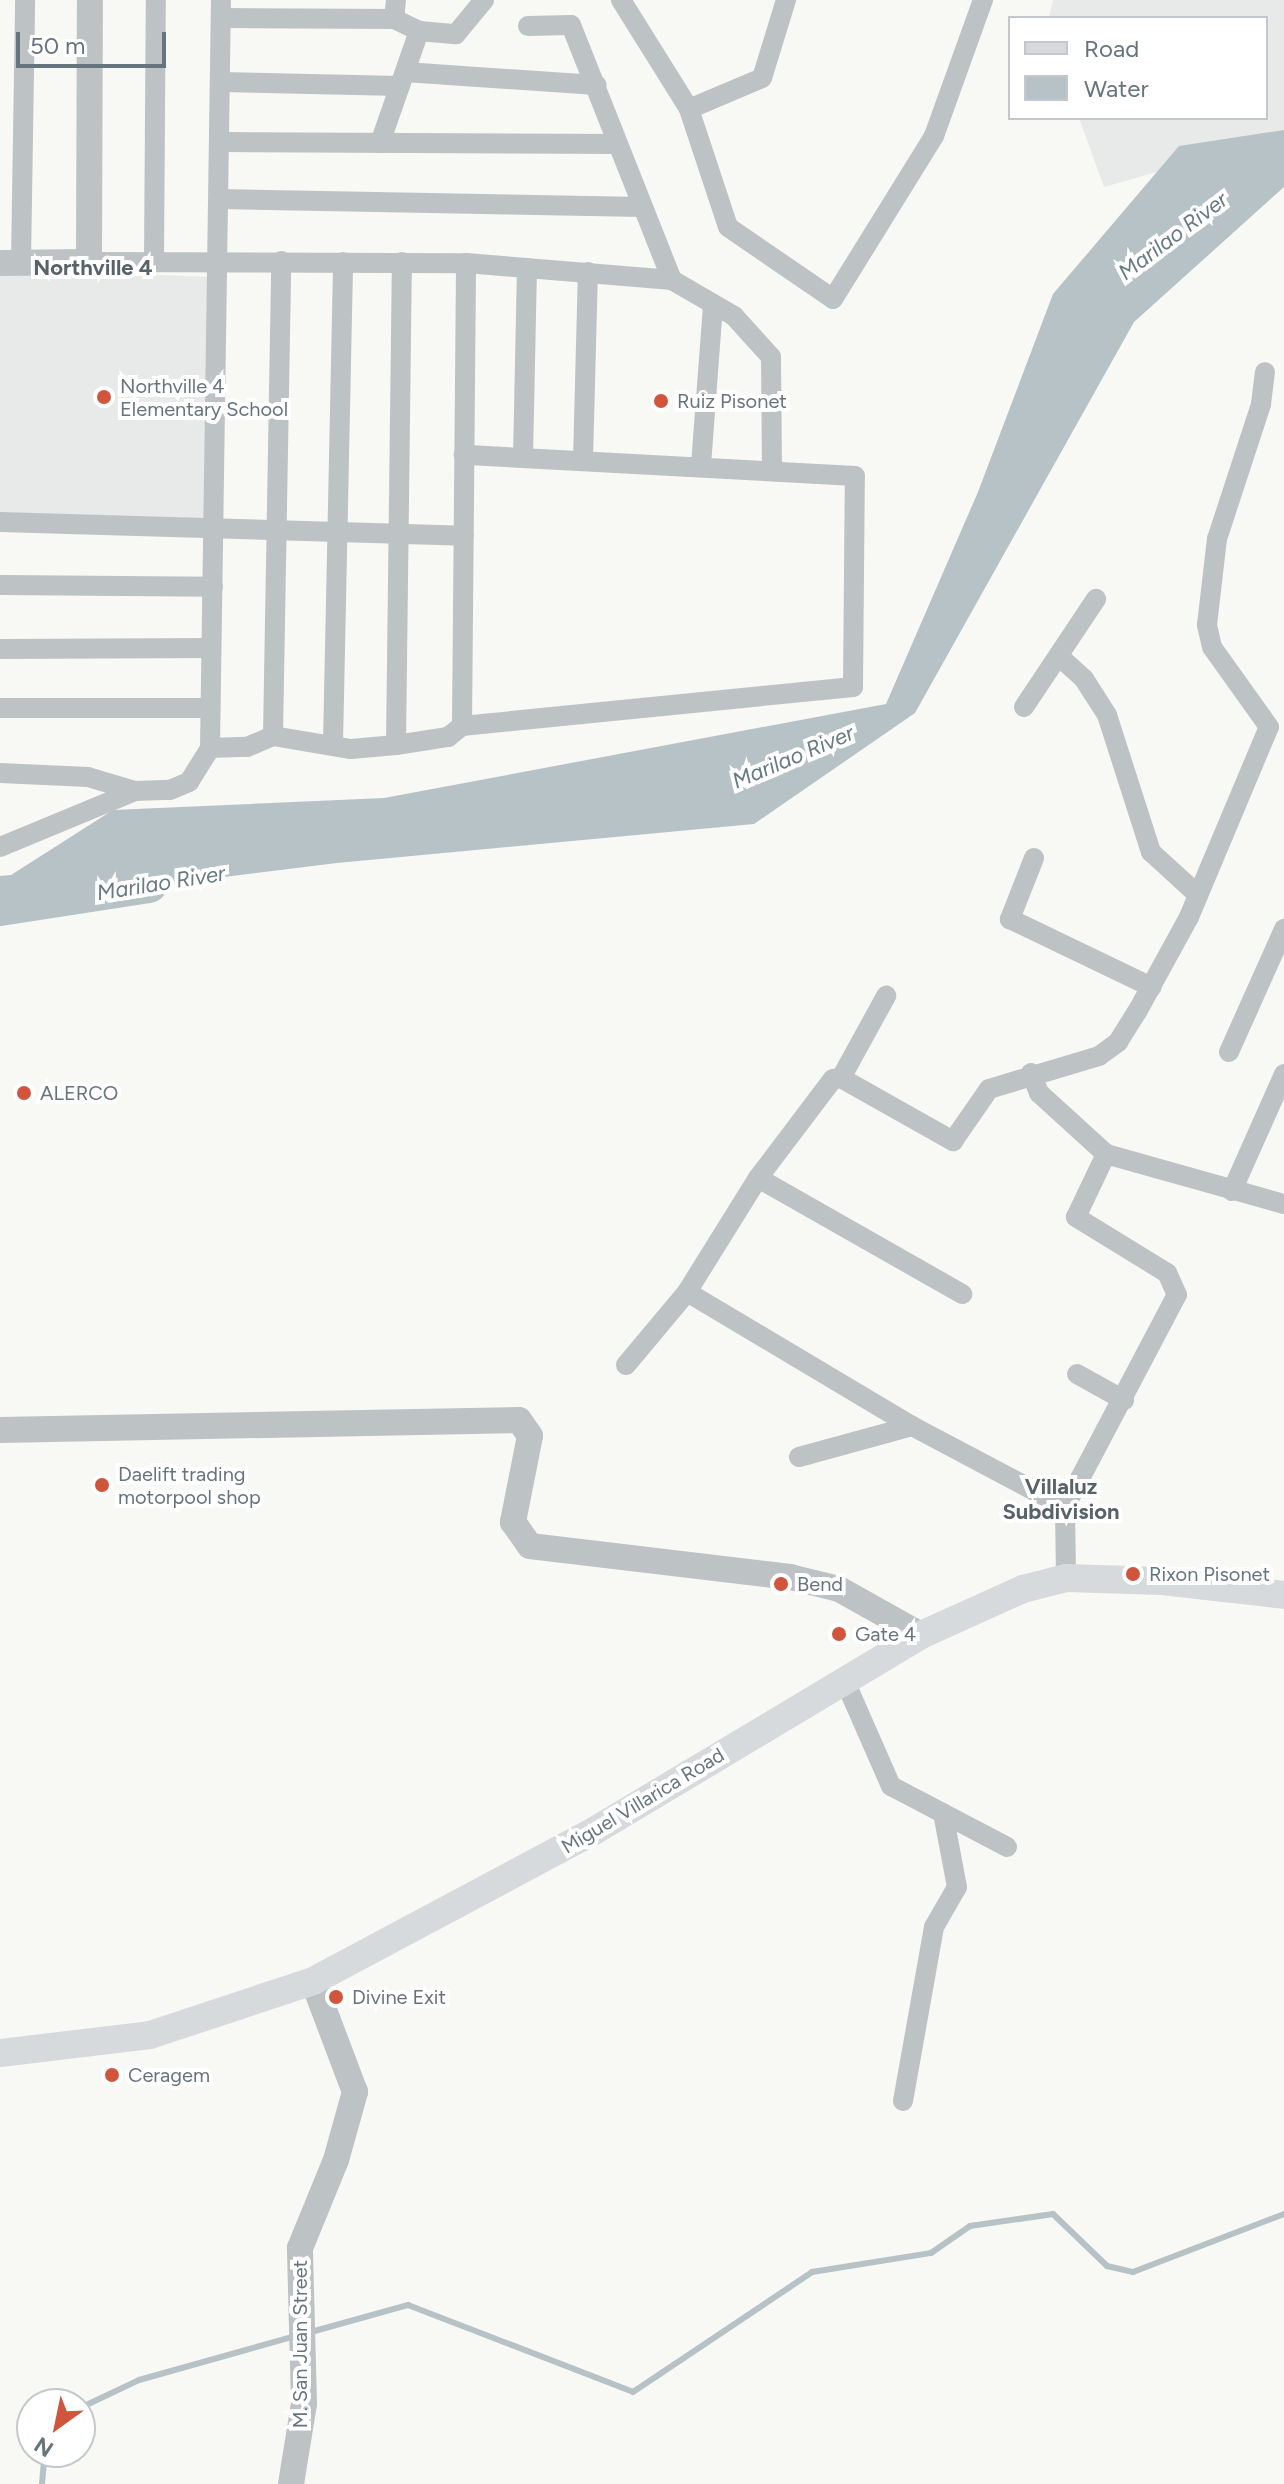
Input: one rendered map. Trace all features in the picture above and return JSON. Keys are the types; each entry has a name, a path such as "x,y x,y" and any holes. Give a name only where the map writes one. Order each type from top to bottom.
{"main road":[{"name":"Miguel Villarica Road","path":"0,2053 150,2035 313,1981 594,1831 921,1635 1023,1589 1066,1578 1162,1581 1284,1595"}],"street":[{"path":"25,0 11,263 154,260 466,263 672,280 734,316 771,357 772,468"},
{"path":"89,262 90,0"},
{"path":"154,260 156,0"},
{"path":"0,773 88,777 135,791 170,790 189,782 210,748 222,142 221,9 395,9 419,31 456,34 484,0"},
{"path":"621,0 689,109 728,227 833,299 934,136 983,0"},
{"path":"689,109 762,78 786,0"},
{"path":"528,26 571,25 672,280"},
{"path":"380,143 419,31"},
{"path":"222,82 402,79 597,85"},
{"path":"222,142 617,144"},
{"path":"221,199 643,207"},
{"path":"273,736 281,529 281,261"},
{"path":"333,744 342,530 343,262"},
{"path":"396,745 402,262"},
{"path":"462,726 466,263"},
{"path":"523,458 527,268"},
{"path":"583,460 588,272"},
{"path":"701,465 713,304"},
{"path":"626,1365 687,1292 758,1178 833,1079 841,1078 953,1141 989,1089 1031,1073 1099,1056 1118,1042 1151,987 1198,895 1269,727 1212,647 1207,625 1217,539 1261,404 1265,372"},
{"path":"210,748 247,747 273,736 333,744 396,745 448,737 462,726 853,687 855,476 772,468 464,455"},
{"path":"0,522 213,525 464,536"},
{"path":"0,585 213,587"},
{"path":"1024,707 1062,659 1096,599"},
{"path":"0,649 211,648"},
{"path":"1062,659 1098,696 1107,715 1151,852 1198,895"},
{"path":"0,708 210,708"},
{"path":"0,847 135,791"},
{"path":"1034,858 1010,919 1151,987"},
{"path":"1229,1052 1284,929"},
{"path":"841,1078 886,996"},
{"path":"1031,1073 1039,1093 1062,1119 1106,1154 1284,1204"},
{"path":"1232,1191 1284,1074"},
{"path":"1066,1578 1065,1507 1177,1295 1177,1283 1076,1217 1106,1154"},
{"path":"758,1178 962,1294"},
{"path":"687,1292 912,1426 1065,1507"},
{"path":"1077,1374 1124,1400"},
{"path":"0,1430 519,1420 530,1436 513,1522 530,1546 790,1577 839,1589 921,1635"},
{"path":"799,1457 912,1426"},
{"path":"844,1679 891,1786 1007,1847"},
{"path":"903,2101 934,1927 957,1887 943,1813"},
{"name":"M. San Juan Street","path":"291,2484 303,2426 300,2248 336,2160 355,2092 313,1981"}],"shaded area":[{"path":"1053,0 1284,0 1284,136 1104,187 1080,120 1268,120 1268,16 1049,16"},
{"name":"Northville 4 Elementary School","path":"0,269 211,277 205,520 0,517"}],"water":[{"path":"1284,130 1284,187 1134,322 915,713 754,824 337,863 96,893 0,918 0,876 11,875 113,810 384,798 886,704 978,492 1053,294 1179,146"}],"waterway":[{"name":"Marilao River","path":"0,908 149,885"},
{"path":"311,2332 408,2305 633,2392 812,2272 931,2253 970,2226 1053,2214 1107,2266 1133,2272 1284,2214"},
{"path":"96,2400 139,2380 296,2336"},
{"path":"42,2484 44,2468"}],"place":[{"name":"Northville 4 Elementary School","path":"104,397"},
{"name":"Ruiz Pisonet","path":"661,401"},
{"name":"ALERCO","path":"24,1093"},
{"name":"Daelift trading motorpool shop","path":"102,1485"},
{"name":"Rixon Pisonet","path":"1133,1574"},
{"name":"Bend","path":"781,1584"},
{"name":"Gate 4","path":"839,1634"},
{"name":"Divine Exit","path":"336,1997"},
{"name":"Ceragem","path":"112,2075"}],"district":[{"name":"Northville 4","path":"93,268"},
{"name":"Villaluz Subdivision","path":"1061,1498"}]}
